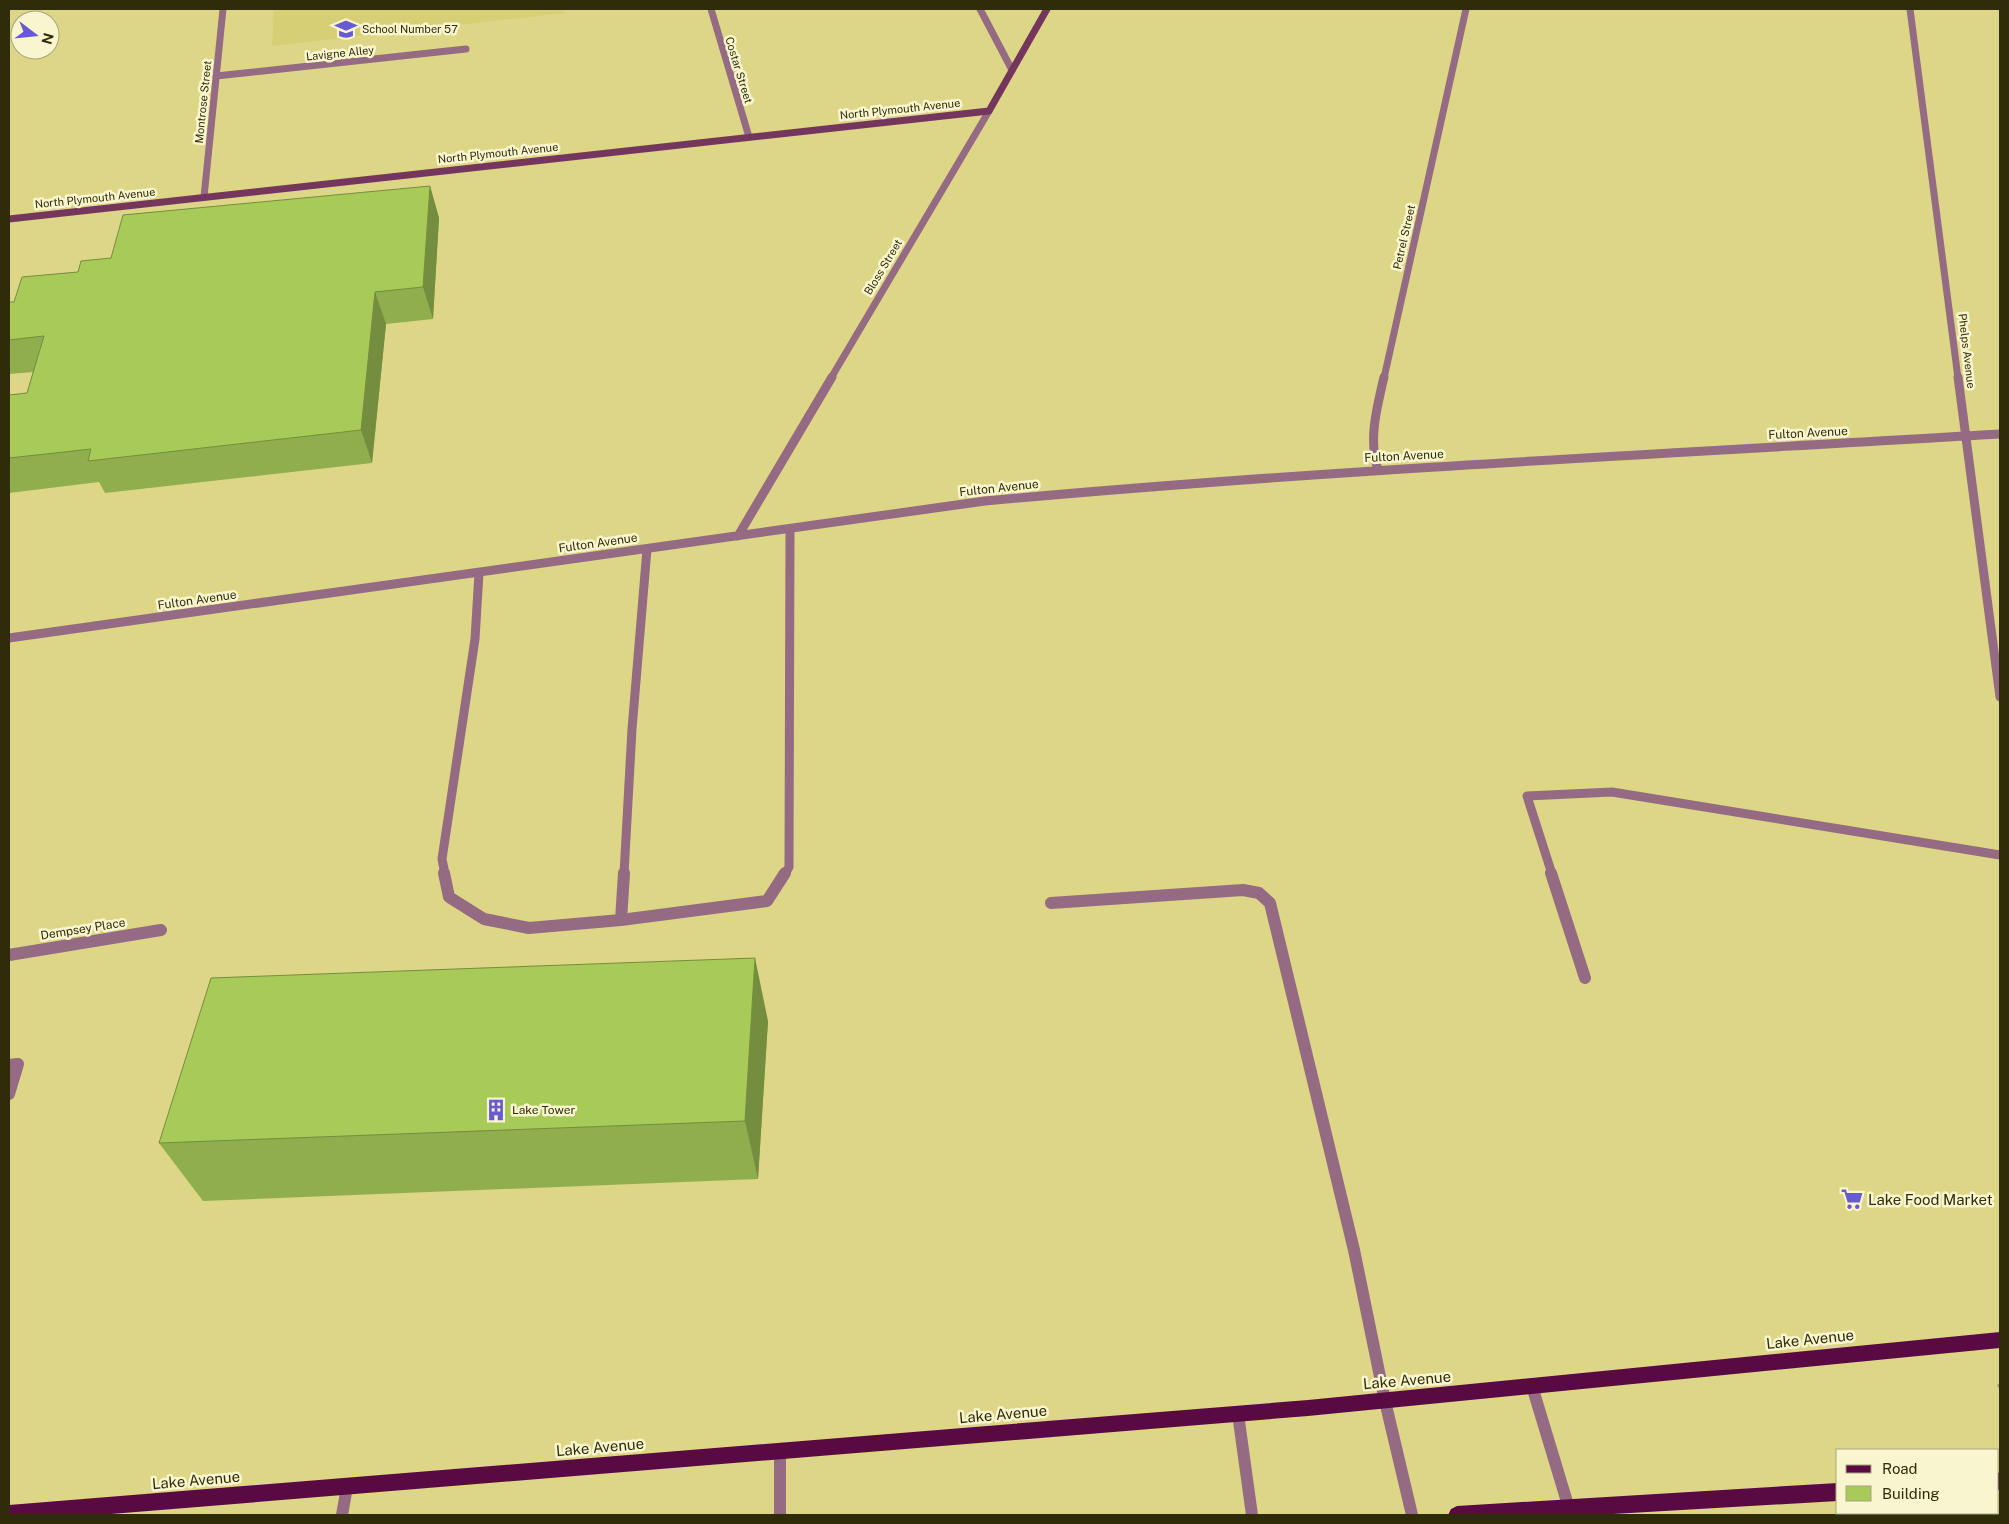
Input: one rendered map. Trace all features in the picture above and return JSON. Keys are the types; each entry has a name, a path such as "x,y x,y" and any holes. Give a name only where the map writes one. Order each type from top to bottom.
{"main road":[{"name":"Lake Avenue","path":"9,1514 1238,1414 2000,1340"},
{"path":"1457,1515 1570,1512 1836,1492"}],"street":[{"name":"Montrose Street","path":"204,197 223,9"},
{"name":"Costar Street","path":"711,9 749,137"},
{"path":"980,9 1012,70"},
{"name":"Bloss Street","path":"738,536 1048,9"},
{"name":"Petrel Street","path":"1378,470 1374,457 1374,422 1466,9"},
{"name":"Phelps Avenue","path":"1910,9 2000,697"},
{"name":"Lavigne Alley","path":"216,76 466,49"},
{"name":"North Plymouth Avenue","path":"9,219 989,110"},
{"name":"Fulton Avenue","path":"9,638 985,501 1104,490 1378,470 2000,434"},
{"path":"479,573 475,639 442,859 449,897 484,919 529,928 621,920 767,901 789,867 790,529"},
{"path":"621,920 632,729 647,549"},
{"path":"1584,978 1527,796 1612,792 2000,856"},
{"path":"1052,903 1243,890 1257,892 1265,896 1270,903 1354,1250 1385,1401 1412,1515"},
{"name":"Dempsey Place","path":"9,955 161,930"},
{"path":"9,1065 18,1064 9,1094"},
{"path":"1532,1386 1570,1512"},
{"path":"1238,1414 1252,1515"},
{"path":"780,1452 780,1515"},
{"path":"342,1515 347,1487"}],"shaded area":[{"name":"School Number 57","path":"274,9 563,9 564,13 272,46"}],"building":[{"path":"430,186 423,287 375,292 361,430 88,461 91,449 9,458 9,395 27,393 44,336 9,340 9,302 14,302 22,277 78,272 81,261 111,258 123,215"},
{"path":"755,958 745,1121 159,1143 211,978"}],"place":[{"name":"School Number 57","path":"346,29"},
{"name":"Lake Tower","path":"496,1110"},
{"name":"Lake Food Market","path":"1852,1199"}]}
